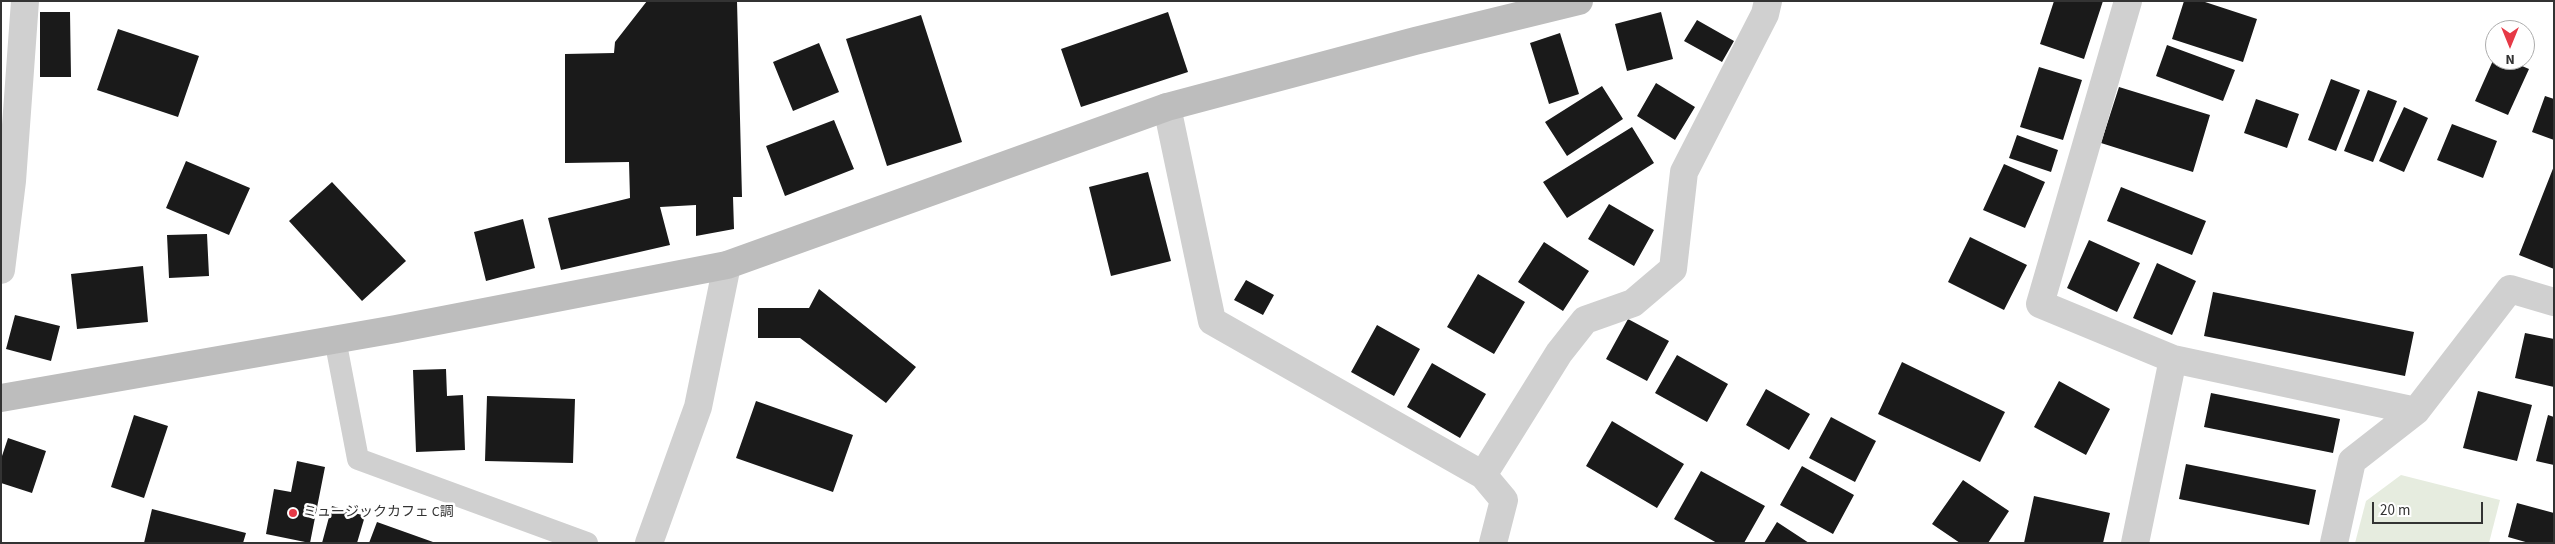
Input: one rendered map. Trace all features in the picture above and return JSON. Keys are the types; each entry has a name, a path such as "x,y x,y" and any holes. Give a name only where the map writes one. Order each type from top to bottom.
{"street":[{"path":"1,270 12,181 24,1"},
{"path":"1,398 335,339 727,264 1167,108 1414,41 1579,1"},
{"path":"1483,476 1559,353 1585,320 1632,303 1673,269 1684,172 1766,14 1768,1"},
{"path":"2128,1 2040,304 2173,358 2416,411"},
{"path":"1167,108 1212,321 1483,476 1504,500 1493,543"},
{"path":"649,543 698,407 727,264"},
{"path":"2334,543 2352,461 2416,411 2510,289 2554,302"},
{"path":"2135,543 2173,358"}],"lane":[{"path":"335,339 358,459 587,543"}],"shaded area":[{"path":"2401,475 2500,500 2489,543 2355,543 2366,501"}],"building":[{"path":"647,1 737,1 742,197 733,197 734,229 696,236 696,205 660,207 670,245 561,270 548,218 630,198 629,162 565,163 565,54 614,53 615,42"},
{"path":"2054,1 2103,1 2084,59 2040,44"},
{"path":"2184,1 2202,1 2257,19 2243,62 2172,39"},
{"path":"40,12 70,12 71,77 40,77"},
{"path":"1168,12 1188,72 1081,107 1061,49"},
{"path":"1661,12 1673,59 1627,71 1615,24"},
{"path":"921,15 962,142 887,166 846,39"},
{"path":"1697,20 1734,41 1722,62 1684,41"},
{"path":"118,29 199,56 178,117 97,90"},
{"path":"1560,33 1579,94 1549,104 1530,43"},
{"path":"819,43 839,92 793,111 773,62"},
{"path":"2167,45 2235,70 2223,101 2156,76"},
{"path":"2039,67 2082,80 2063,140 2020,127"},
{"path":"2489,70 2529,70 2508,115 2475,101"},
{"path":"2331,79 2360,90 2336,151 2308,140"},
{"path":"1656,83 1695,107 1675,140 1637,116"},
{"path":"1602,86 1623,119 1567,156 1545,122"},
{"path":"2119,87 2210,115 2193,172 2101,143"},
{"path":"2368,90 2397,101 2373,162 2344,151"},
{"path":"2545,96 2554,99 2554,140 2532,132"},
{"path":"2256,99 2299,114 2287,148 2244,133"},
{"path":"2404,107 2428,118 2404,172 2379,161"},
{"path":"834,120 854,169 785,196 766,146"},
{"path":"2452,124 2497,141 2483,178 2437,160"},
{"path":"1632,127 1654,163 1567,218 1543,182"},
{"path":"2017,135 2058,150 2051,172 2009,158"},
{"path":"186,161 250,188 229,235 166,208"},
{"path":"2004,164 2045,182 2025,228 1983,210"},
{"path":"2554,166 2554,269 2519,255"},
{"path":"1148,172 1171,261 1111,276 1089,187"},
{"path":"332,182 406,261 362,301 289,221"},
{"path":"2121,187 2206,221 2192,255 2107,221"},
{"path":"1609,204 1654,230 1634,266 1588,239"},
{"path":"523,219 535,268 486,281 474,232"},
{"path":"207,234 209,276 169,278 167,235"},
{"path":"1970,237 2027,265 2004,310 1948,282"},
{"path":"2089,240 2140,263 2117,312 2067,288"},
{"path":"1544,242 1589,271 1563,311 1518,282"},
{"path":"2157,263 2196,281 2172,335 2133,318"},
{"path":"143,266 148,322 77,329 71,274"},
{"path":"1478,274 1525,302 1494,354 1447,327"},
{"path":"1246,280 1274,295 1263,315 1234,300"},
{"path":"819,289 916,367 886,403 800,338 758,338 758,308 809,308"},
{"path":"2213,292 2414,332 2405,376 2204,336"},
{"path":"15,315 60,326 51,361 6,349"},
{"path":"1628,319 1669,341 1647,381 1606,359"},
{"path":"1377,325 1420,349 1394,396 1351,372"},
{"path":"2525,333 2554,339 2554,387 2515,378"},
{"path":"1677,355 1728,384 1707,422 1655,393"},
{"path":"1902,362 2005,412 1980,462 1878,414"},
{"path":"1432,363 1486,394 1460,438 1407,407"},
{"path":"446,369 447,396 463,395 465,450 416,452 413,370"},
{"path":"2059,381 2110,409 2086,455 2034,427"},
{"path":"1766,389 1810,414 1789,450 1746,425"},
{"path":"2478,391 2532,405 2517,461 2463,448"},
{"path":"2211,393 2340,419 2333,453 2204,427"},
{"path":"487,396 575,399 573,463 485,461"},
{"path":"756,401 853,435 833,492 736,458"},
{"path":"134,415 168,426 144,498 111,487"},
{"path":"2548,415 2554,417 2554,465 2536,461"},
{"path":"1831,417 1876,441 1855,482 1809,458"},
{"path":"1612,421 1684,464 1657,508 1586,466"},
{"path":"8,438 46,451 32,493 1,483 1,459"},
{"name":"ミュージックカフェ C調","path":"297,461 325,467 310,543 266,534 274,489 291,492"},
{"path":"2186,464 2316,490 2309,525 2179,499"},
{"path":"1802,466 1854,495 1833,534 1780,505"},
{"path":"1701,471 1765,506 1744,543 1717,543 1674,519"},
{"path":"1963,480 2009,511 1988,543 1960,543 1932,524"},
{"path":"2034,496 2110,513 2103,543 2024,543"},
{"path":"2517,503 2554,513 2554,543 2529,543 2508,537"},
{"path":"332,506 365,516 357,543 322,543"},
{"path":"152,509 246,533 243,543 144,543"},
{"path":"377,522 433,542 433,543 369,543"},
{"path":"1777,522 1809,543 1764,543"}],"place":[{"name":"ミュージックカフェ C調","path":"293,513"}]}
